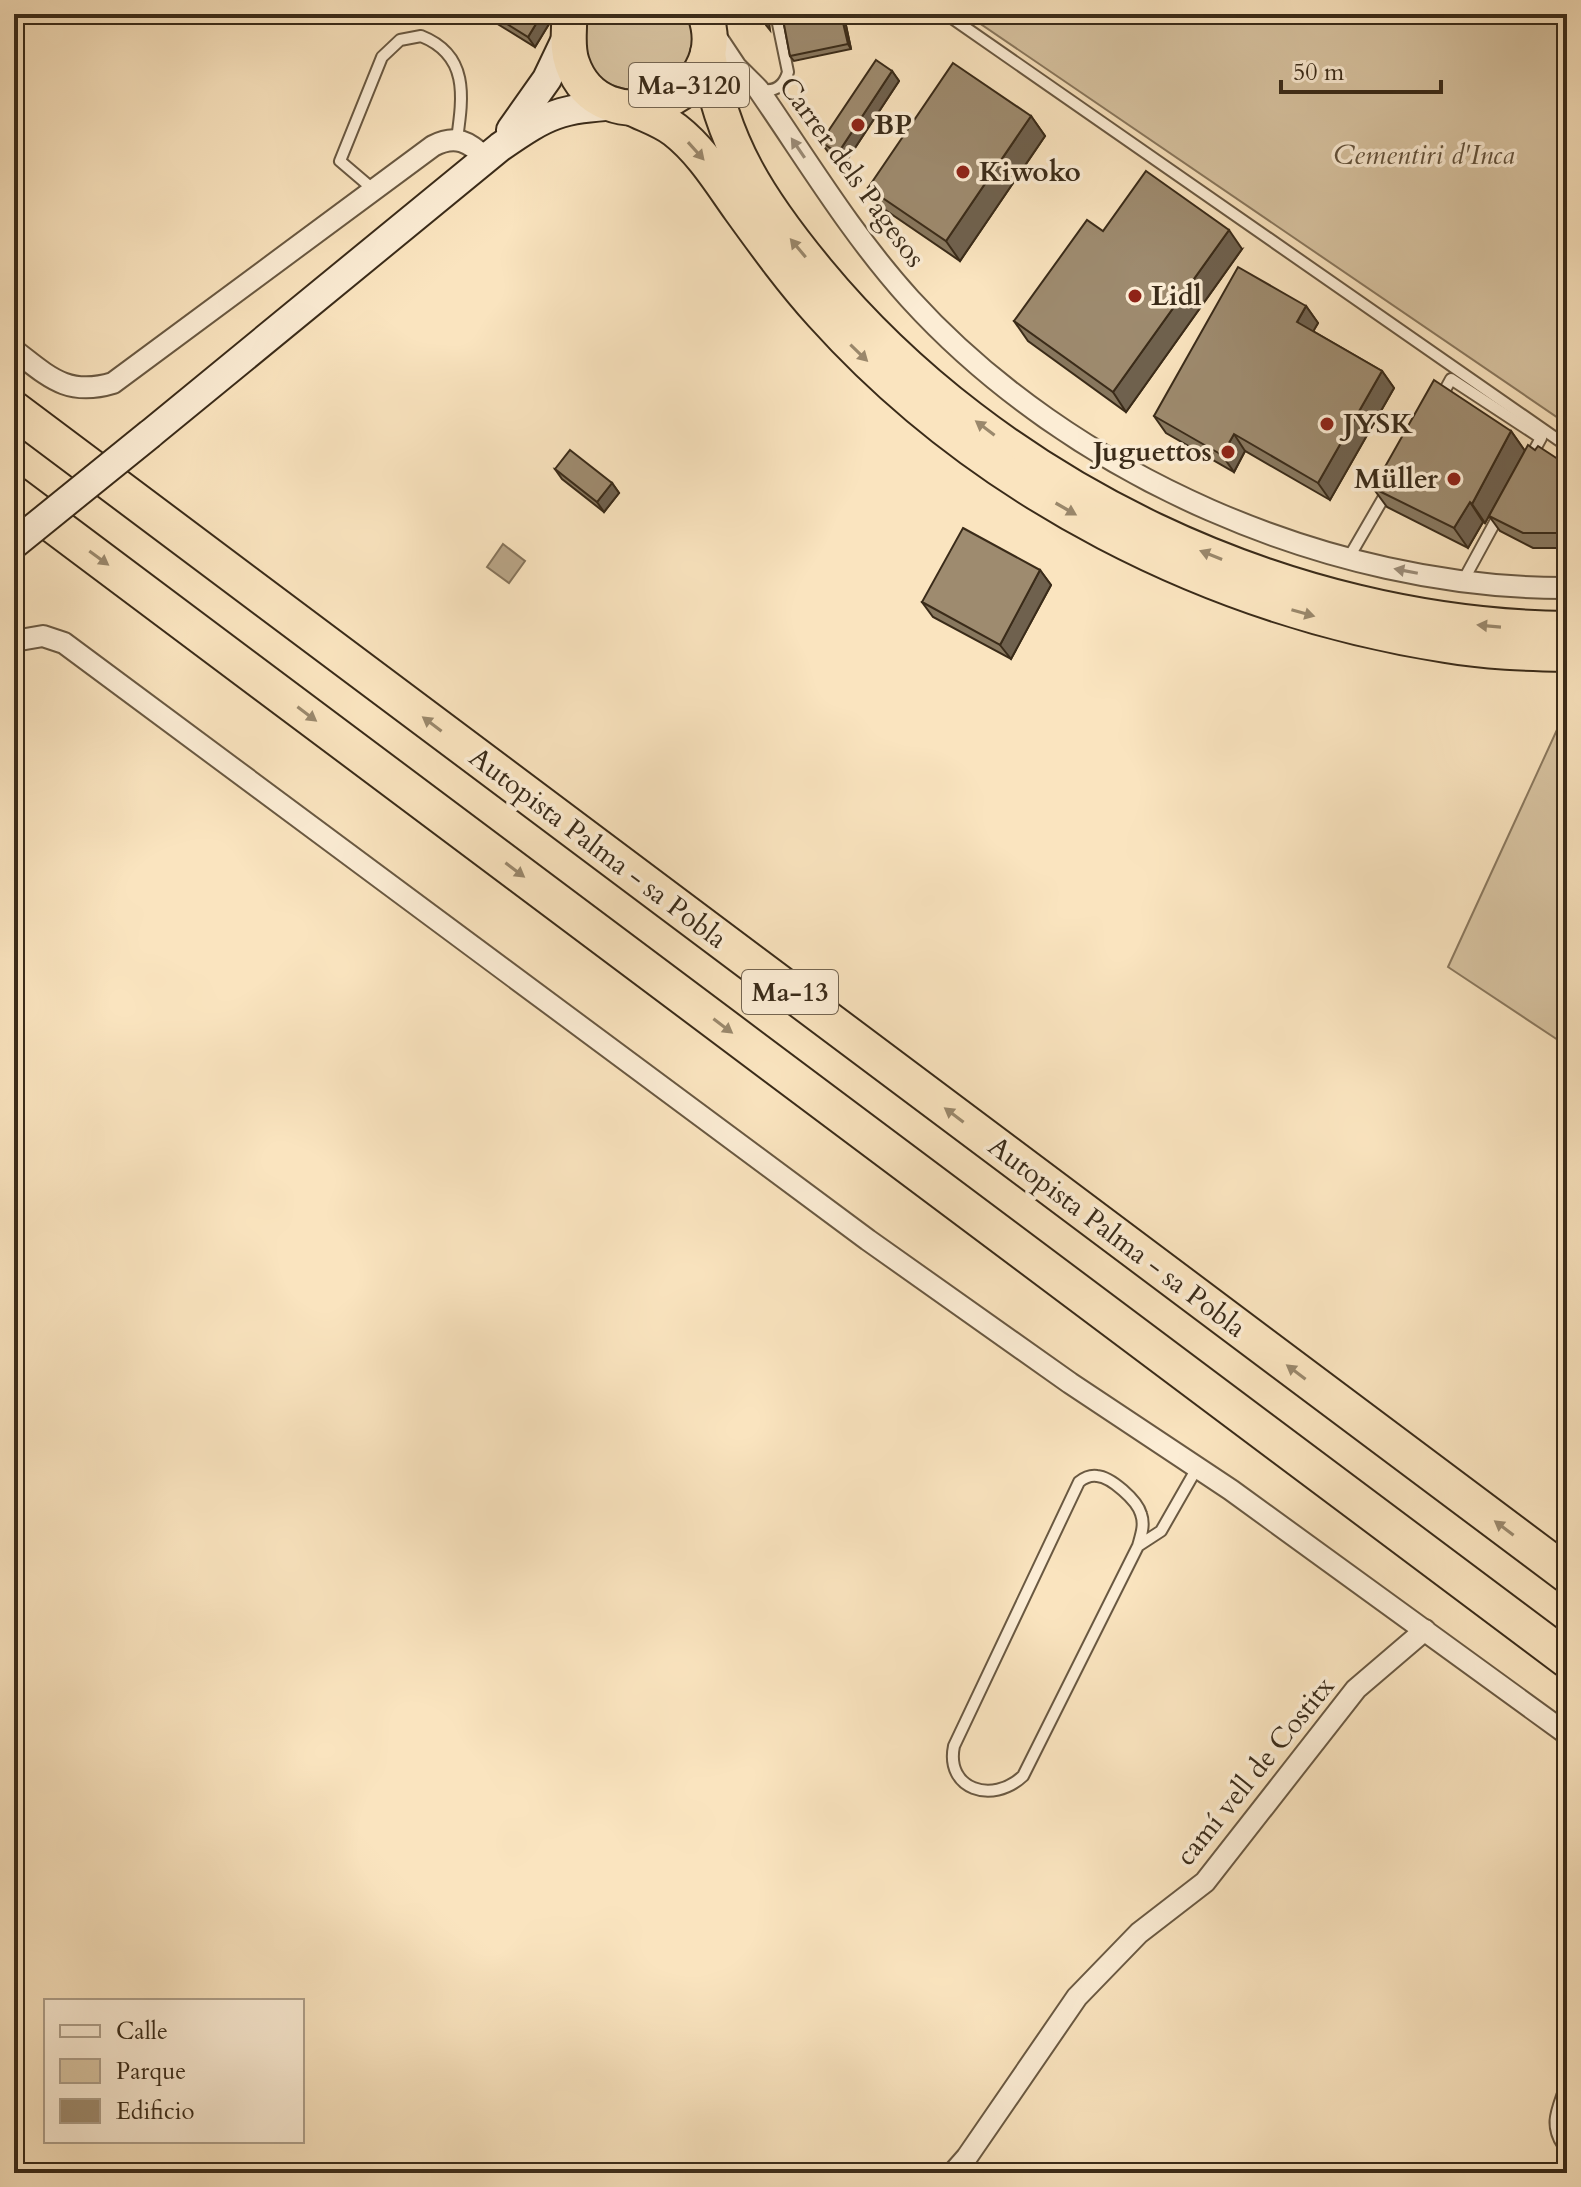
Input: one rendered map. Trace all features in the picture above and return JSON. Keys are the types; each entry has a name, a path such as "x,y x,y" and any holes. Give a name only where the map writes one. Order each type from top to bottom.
{"highway":[{"name":"Ma-3120","path":"570,21 572,63 578,77 601,99 625,107 647,108 674,97 700,72 707,31"},
{"path":"707,31 715,97 731,140 761,197 789,237 870,330 942,396 1001,440 1043,468 1150,527 1286,583 1429,618 1478,625 1567,629"},
{"path":"625,107 674,129 697,150 796,284 875,368 979,454 1058,505 1220,586 1295,611 1449,646 1567,654"},
{"name":"Autopista Palma - sa Pobla","path":"14,410 1567,1574"},
{"name":"Ma-13","path":"14,495 1567,1659"}],"main road":[{"name":"Ma-3120","path":"493,152 539,91 570,21"},
{"name":"Ma-3120","path":"14,544 493,152 546,116 580,108 625,107"}],"street":[{"name":"Carrer dels Pagesos","path":"707,31 758,89 869,252 912,301 956,345 1037,411 1113,462 1225,517 1348,560 1463,581 1533,589 1567,588"},
{"path":"14,350 69,387 91,389 113,383 433,146 457,139 493,152"},
{"path":"14,641 43,636 64,643 868,1240 1197,1468 1567,1734"},
{"name":"camí vell de Costitx","path":"953,2173 1077,1997 1139,1933 1205,1882 1356,1689 1425,1630"},
{"path":"1567,2097 1559,2121 1567,2142"}],"lane":[{"path":"758,89 778,88 788,72 776,14"},
{"path":"946,14 1567,446"},
{"path":"374,190 340,161 382,57 400,40 421,36 448,51 459,73 462,103 457,139"},
{"path":"1437,405 1451,379 1541,438 1520,477"},
{"path":"1348,560 1392,482"},
{"path":"1463,581 1506,503"},
{"path":"1138,1546 1143,1525 1140,1510 1132,1498 1102,1476 1087,1477 1079,1482 954,1746 954,1767 964,1781 977,1789 998,1792 1023,1776 1138,1546 1161,1531 1197,1468"}],"green space":[{"path":"587,14 688,14 693,46 684,69 664,84 639,90 614,86 594,72 583,48"},
{"name":"Cementiri d'Inca","path":"966,14 1567,14 1567,424"},
{"path":"1567,708 1567,1046 1448,967"}],"shaded area":[{"path":"503,544 525,561 509,583 487,567"}],"building":[{"path":"491,14 542,14 528,37"},
{"path":"782,14 841,14 848,44 790,56"},
{"path":"876,60 892,71 838,153 821,142"},
{"name":"Kiwoko","path":"953,63 1031,116 946,241 868,188"},
{"name":"Lidl","path":"1146,171 1229,230 1113,392 1014,321 1087,220 1103,231"},
{"path":"1238,267 1306,306 1297,322 1382,371 1318,483 1234,434 1222,455 1154,416"},
{"name":"Müller","path":"1434,380 1511,431 1472,504 1470,502 1454,528 1373,488"},
{"path":"1528,445 1535,450 1538,446 1567,465 1567,533 1523,533 1489,516"},
{"path":"570,450 612,483 597,502 555,469"},
{"path":"963,528 1040,570 1000,645 922,602"}],"place":[{"name":"BP","path":"858,125"},
{"name":"Kiwoko","path":"963,172"},
{"name":"Lidl","path":"1135,296"},
{"name":"JYSK","path":"1327,424"},
{"name":"Juguettos","path":"1228,452"},
{"name":"Müller","path":"1454,479"}]}
